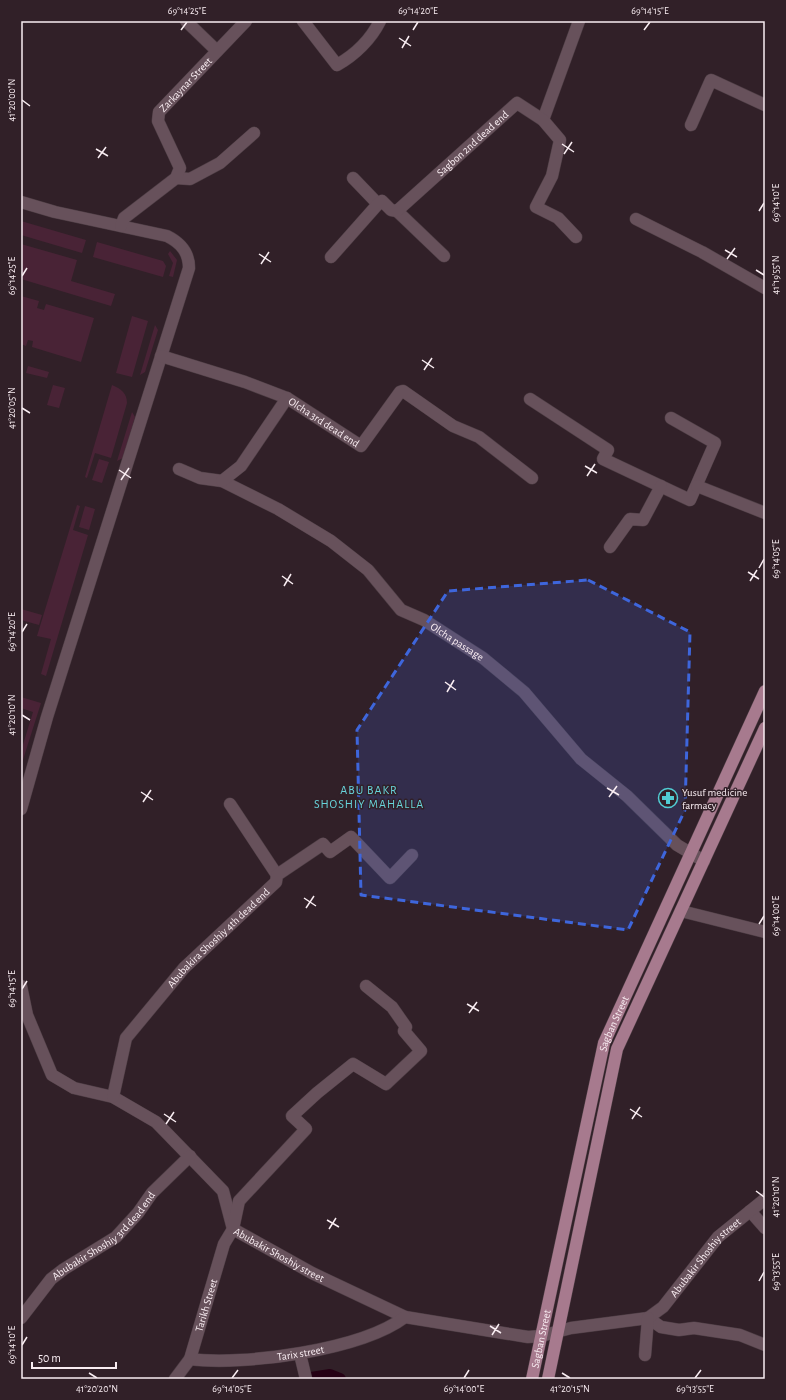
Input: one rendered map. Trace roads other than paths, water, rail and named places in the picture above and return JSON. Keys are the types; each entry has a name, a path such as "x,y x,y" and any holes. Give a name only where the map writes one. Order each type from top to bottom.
{"main road":[{"name":"Sagban Street","path":"532,1379 604,1042 765,692"},
{"name":"Sagban Street","path":"548,1379 617,1049 764,731"},
{"path":"744,738 758,745"},
{"path":"658,924 672,930"}],"street":[{"path":"186,21 216,51"},
{"name":"Zarkaynar Street","path":"176,178 180,168 158,121 159,112 246,21"},
{"path":"303,21 337,65 351,57 375,31 380,21"},
{"path":"576,237 558,218 536,207 552,176 560,140 543,120 579,21"},
{"path":"691,125 711,80 765,105"},
{"name":"Sagbon 2nd dead end","path":"397,211 517,103 543,120"},
{"path":"120,226 124,218 176,178 190,179 220,163 254,133"},
{"path":"353,178 378,204"},
{"path":"331,257 382,201 391,210 397,211 444,256"},
{"path":"21,202 55,212 167,236 180,243 188,258 189,268 47,717 21,809"},
{"path":"636,219 702,252 765,288"},
{"path":"161,356 244,382 287,398"},
{"name":"Olcha 3rd dead end","path":"222,481 241,466 287,398 361,446 400,392 403,391 453,426 479,437 532,478"},
{"path":"530,399 608,450 603,459 690,500 715,442 671,418"},
{"name":"Olcha passage","path":"179,469 200,478 222,481 278,509 331,541 368,570 401,610 424,620 500,672 524,692 581,759 627,796 663,833 690,855 704,861"},
{"path":"610,547 630,519 643,520 661,486"},
{"path":"697,486 765,513"},
{"path":"230,804 278,875"},
{"name":"Abubakira Shoshiy 4th dead end","path":"113,1097 126,1038 184,968 276,882 278,875 323,844 330,852 351,837 390,878 412,855"},
{"path":"681,911 765,932"},
{"name":"Abubakir Shoshiy street","path":"21,986 27,1015 52,1075 74,1088 113,1097 156,1122 223,1192 233,1229 312,1273 404,1316 528,1337 541,1336 558,1331 648,1318 663,1306 718,1237 765,1199"},
{"name":"Tarikh Street","path":"175,1379 190,1359 224,1244 233,1229 239,1201 306,1129 292,1116 317,1093 353,1064 386,1084 421,1052 404,1031 406,1027 392,1007 366,986"},
{"name":"Abubakir Shoshiy 3rd dead end","path":"21,1318 52,1278 116,1237 152,1193 190,1156"},
{"path":"750,1211 765,1228"},
{"name":"Tarix street","path":"190,1359 206,1361 239,1360 300,1354 363,1337 394,1324 404,1316"},
{"path":"645,1354 648,1318 661,1327 679,1330 694,1328 740,1335 765,1345"},
{"path":"300,1354 306,1378"}],"waterway":[{"path":"305,1379 330,1375 340,1379"}],"place":[{"name":"Yusuf medicine farmacy","path":"668,798"}],"district":[{"name":"ABU BAKR SHOSHIY MAHALLA","path":"369,797"}]}
